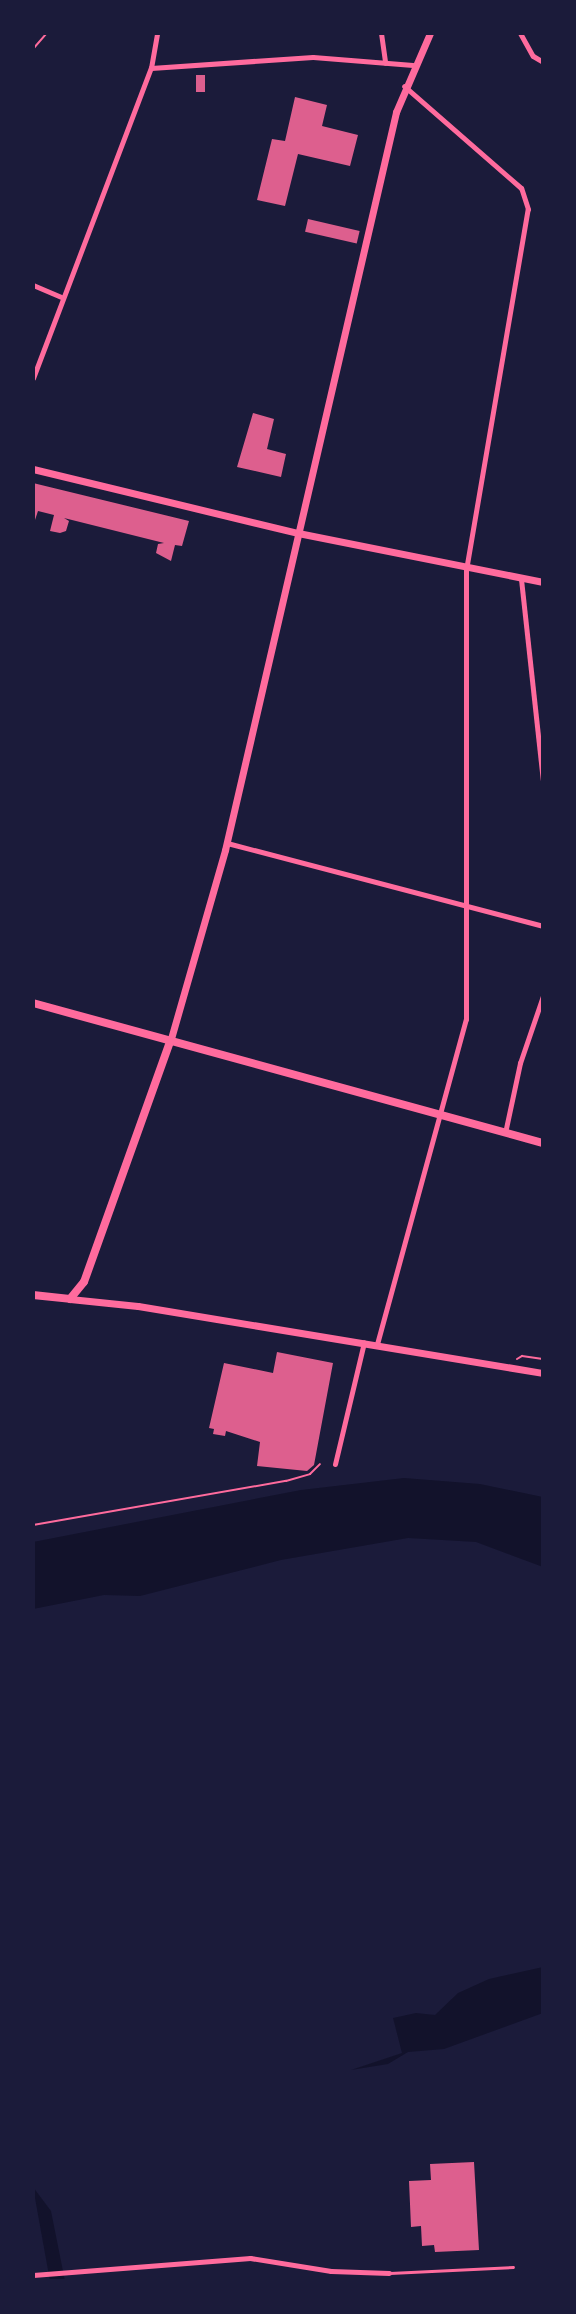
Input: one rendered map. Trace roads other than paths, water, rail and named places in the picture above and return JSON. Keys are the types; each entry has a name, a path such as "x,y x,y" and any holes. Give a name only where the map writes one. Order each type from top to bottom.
{"main road":[{"path":"33,1003 543,1143"},
{"path":"33,1295 70,1299 84,1282 170,1042"}],"street":[{"path":"33,378 61,297 151,68 157,33"},
{"path":"381,33 386,63"},
{"path":"170,1042 227,843 404,86 429,33"},
{"path":"520,33 533,55 543,61"},
{"path":"151,68 313,57 413,65"},
{"path":"377,1343 442,1116 466,1018 466,570 528,203 521,188 404,86"},
{"path":"33,285 61,297"},
{"path":"33,469 298,533 466,570 543,582"},
{"path":"521,579 543,780"},
{"path":"227,843 468,909 543,926"},
{"path":"505,1133 520,1063 543,996"},
{"path":"70,1299 377,1343 543,1373"},
{"path":"335,1464 364,1342"},
{"path":"33,2275 250,2258 331,2271 389,2273"}],"lane":[{"path":"389,2273 513,2267"}]}
